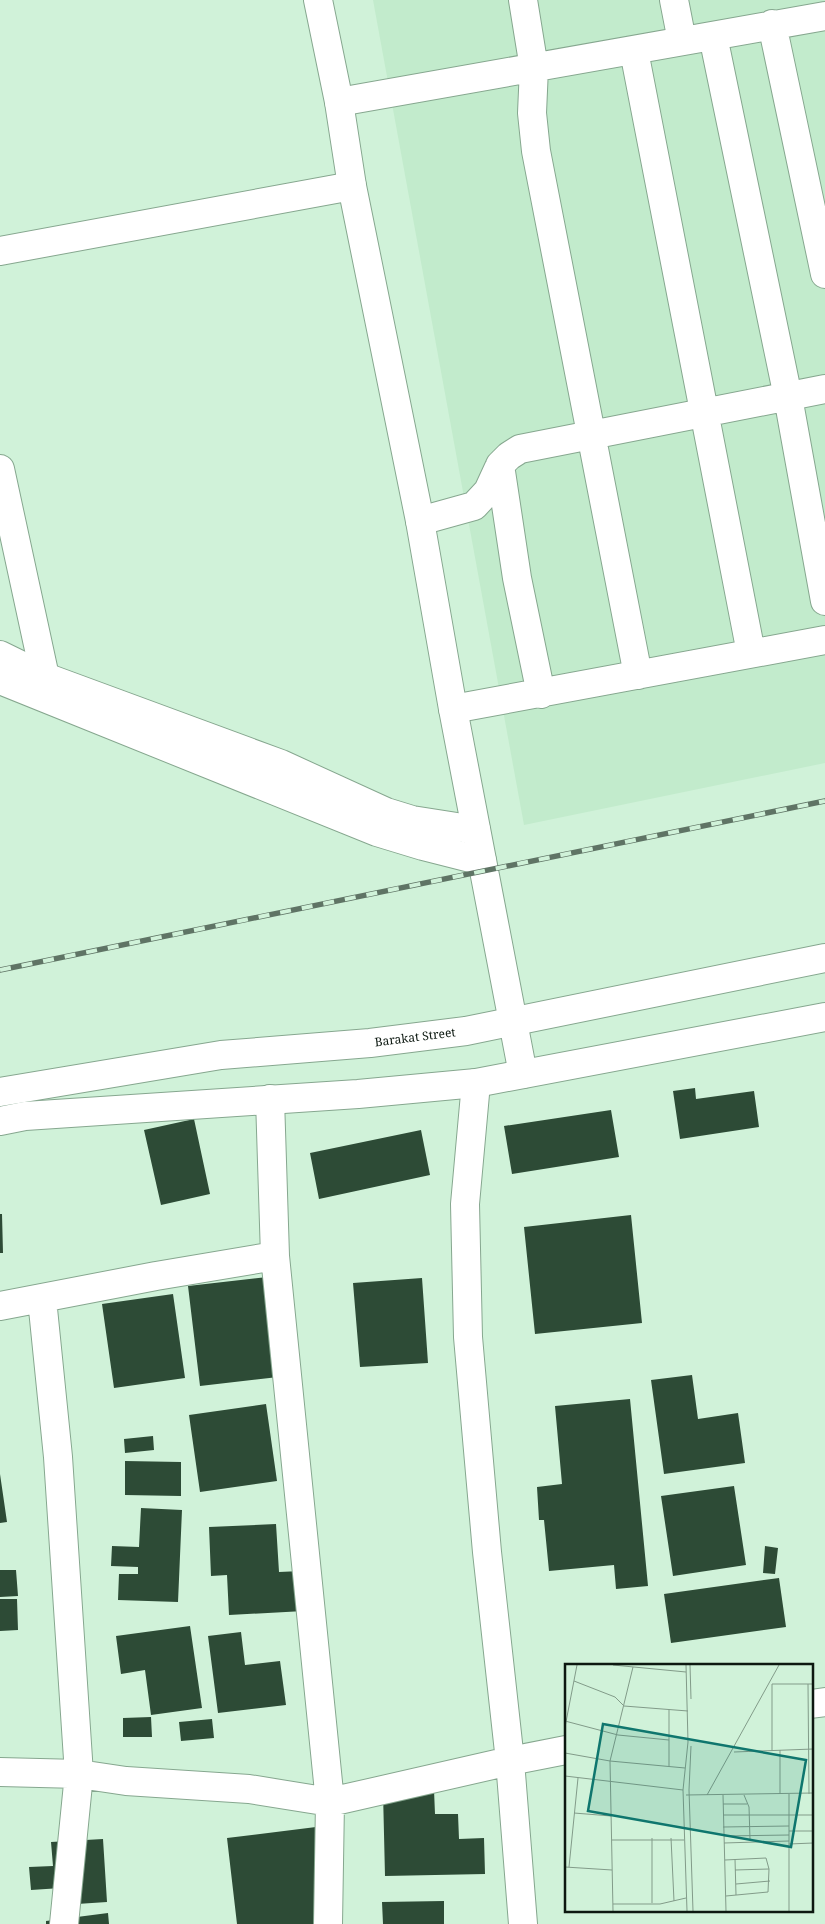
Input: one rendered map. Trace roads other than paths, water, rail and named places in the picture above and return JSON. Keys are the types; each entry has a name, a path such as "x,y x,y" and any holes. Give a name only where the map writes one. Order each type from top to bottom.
{"street":[{"path":"318,0 339,102 352,186 420,521 453,708 523,1074"},
{"path":"523,0 534,68 532,113 536,151 638,675"},
{"path":"674,0 682,42"},
{"path":"339,102 713,36 786,15 825,16"},
{"path":"786,15 825,274"},
{"path":"713,36 788,397 825,601"},
{"path":"634,51 751,653"},
{"path":"0,251 352,186"},
{"path":"420,521 474,506 488,492 500,466 509,456 520,449 825,389"},
{"path":"500,466 517,578 541,694"},
{"path":"0,469 45,677"},
{"path":"453,708 541,694 825,640"},
{"path":"0,655 45,677 281,764 386,812 412,820 476,830"},
{"path":"0,680 377,832 482,861"},
{"name":"Barakat Street","path":"0,1092 221,1056 370,1043 466,1032 825,958"},
{"path":"0,1121 25,1116 358,1094 476,1083 825,1017"},
{"path":"476,1083 465,1204 468,1337 486,1552 510,1761 523,1924"},
{"path":"270,1099 275,1256 330,1802 328,1924"},
{"path":"0,1306 156,1276 275,1256"},
{"path":"42,1299 58,1457 79,1774 64,1924"},
{"path":"812,1704 825,1702"},
{"path":"0,1772 79,1774 126,1781 249,1789 330,1802 565,1750"}],"railway":[{"path":"0,970 825,801"}]}
